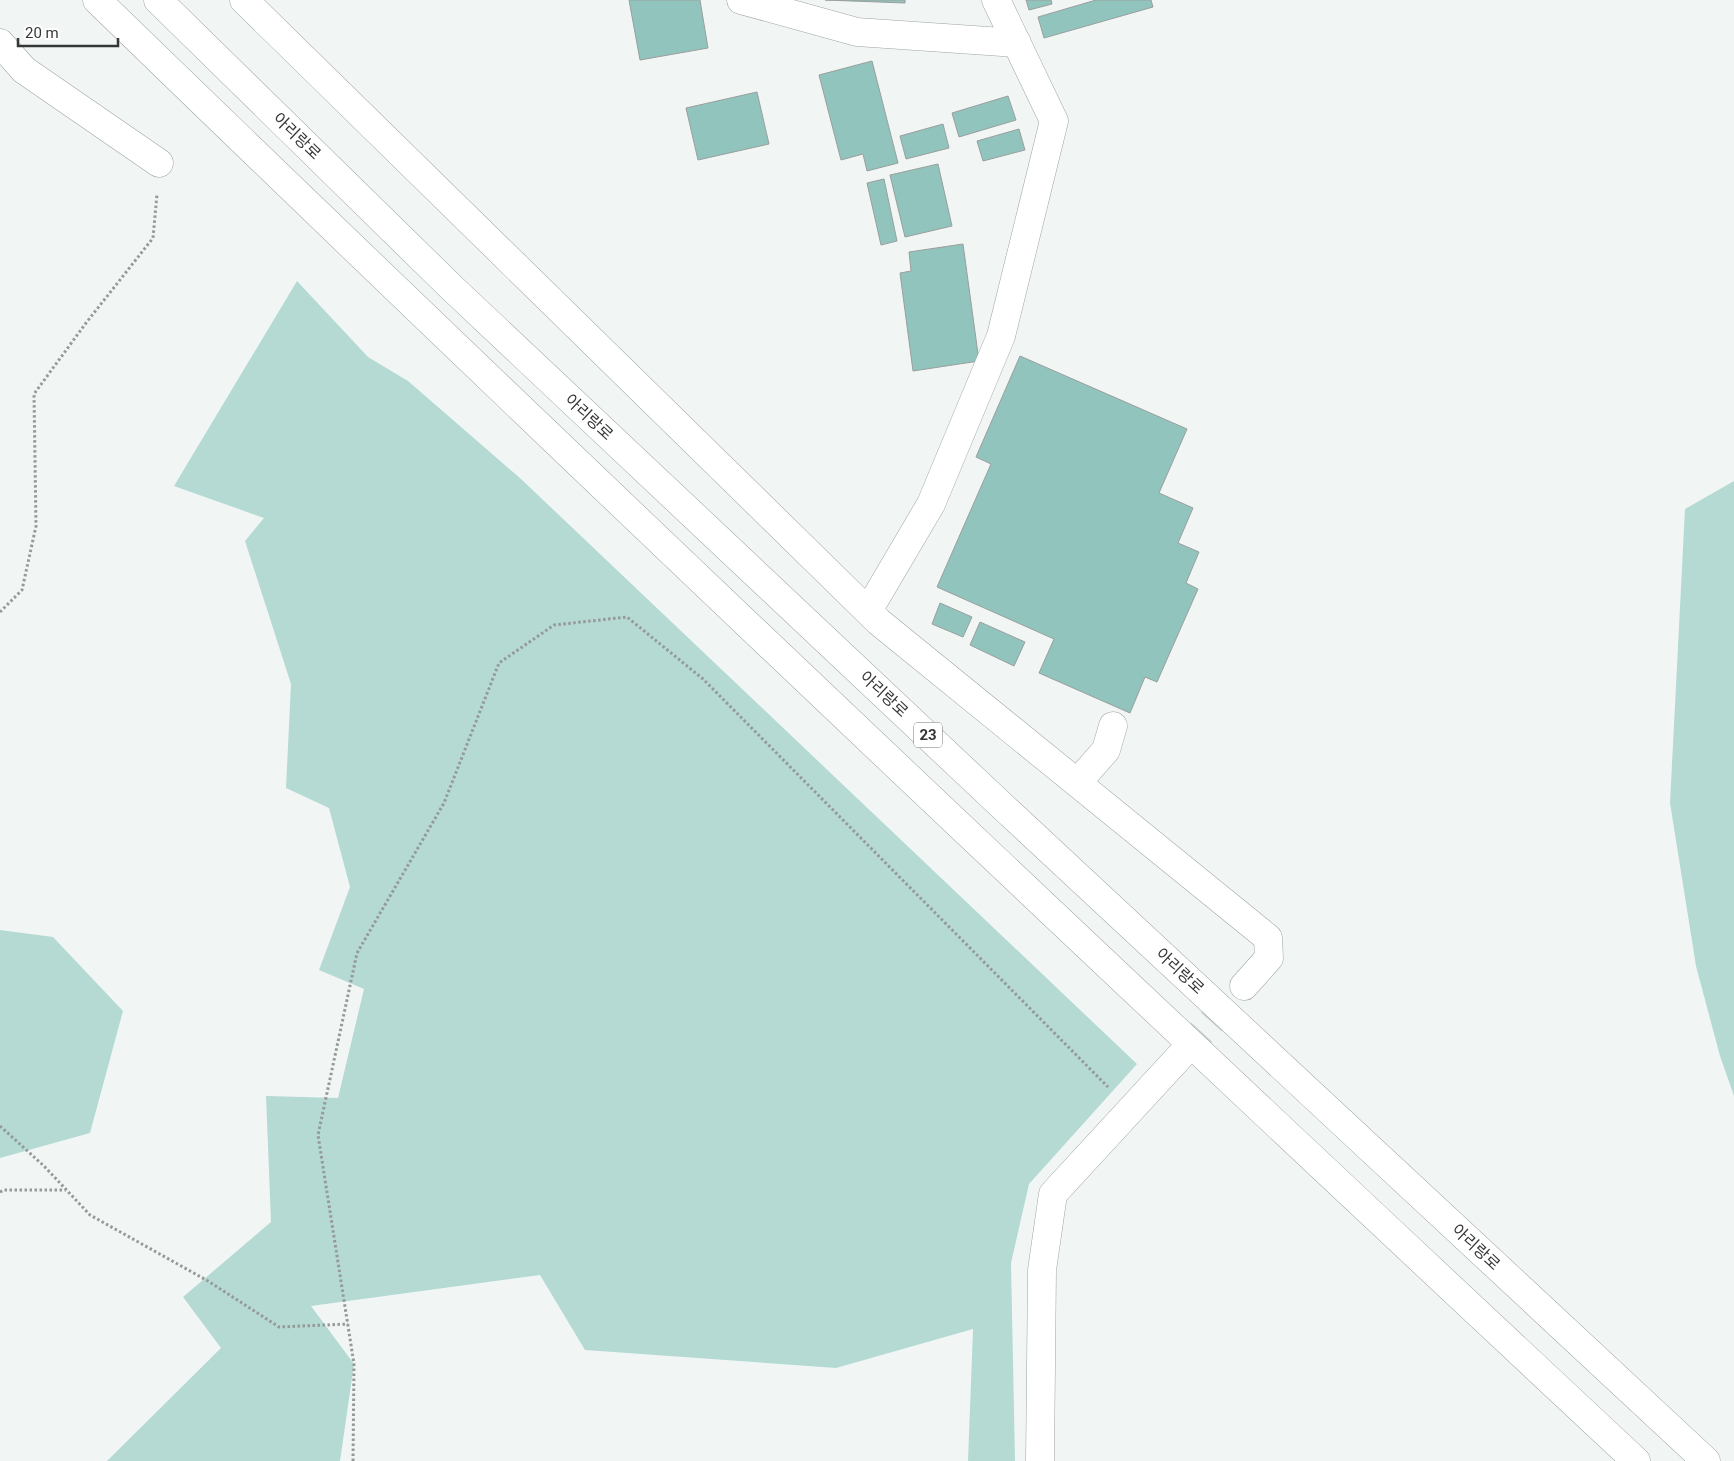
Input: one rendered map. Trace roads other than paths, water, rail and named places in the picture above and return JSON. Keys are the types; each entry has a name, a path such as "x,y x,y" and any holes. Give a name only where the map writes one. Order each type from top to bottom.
{"main road":[{"path":"97,0 365,260 1220,1072 1636,1461"},
{"name":"아리랑로","path":"158,0 451,287 1008,811 1706,1461"},
{"path":"244,0 879,622 1268,938 1269,958 1244,986"},
{"path":"741,0 857,32 1017,43"},
{"path":"868,611 931,504 1001,336 1054,121 996,0"},
{"path":"0,43 24,70 159,164"},
{"path":"1077,783 1106,750 1113,726"},
{"path":"1040,1461 1042,1270 1053,1194 1183,1053"}],"tunnel":[{"path":"1183,1053 1244,986"}]}
